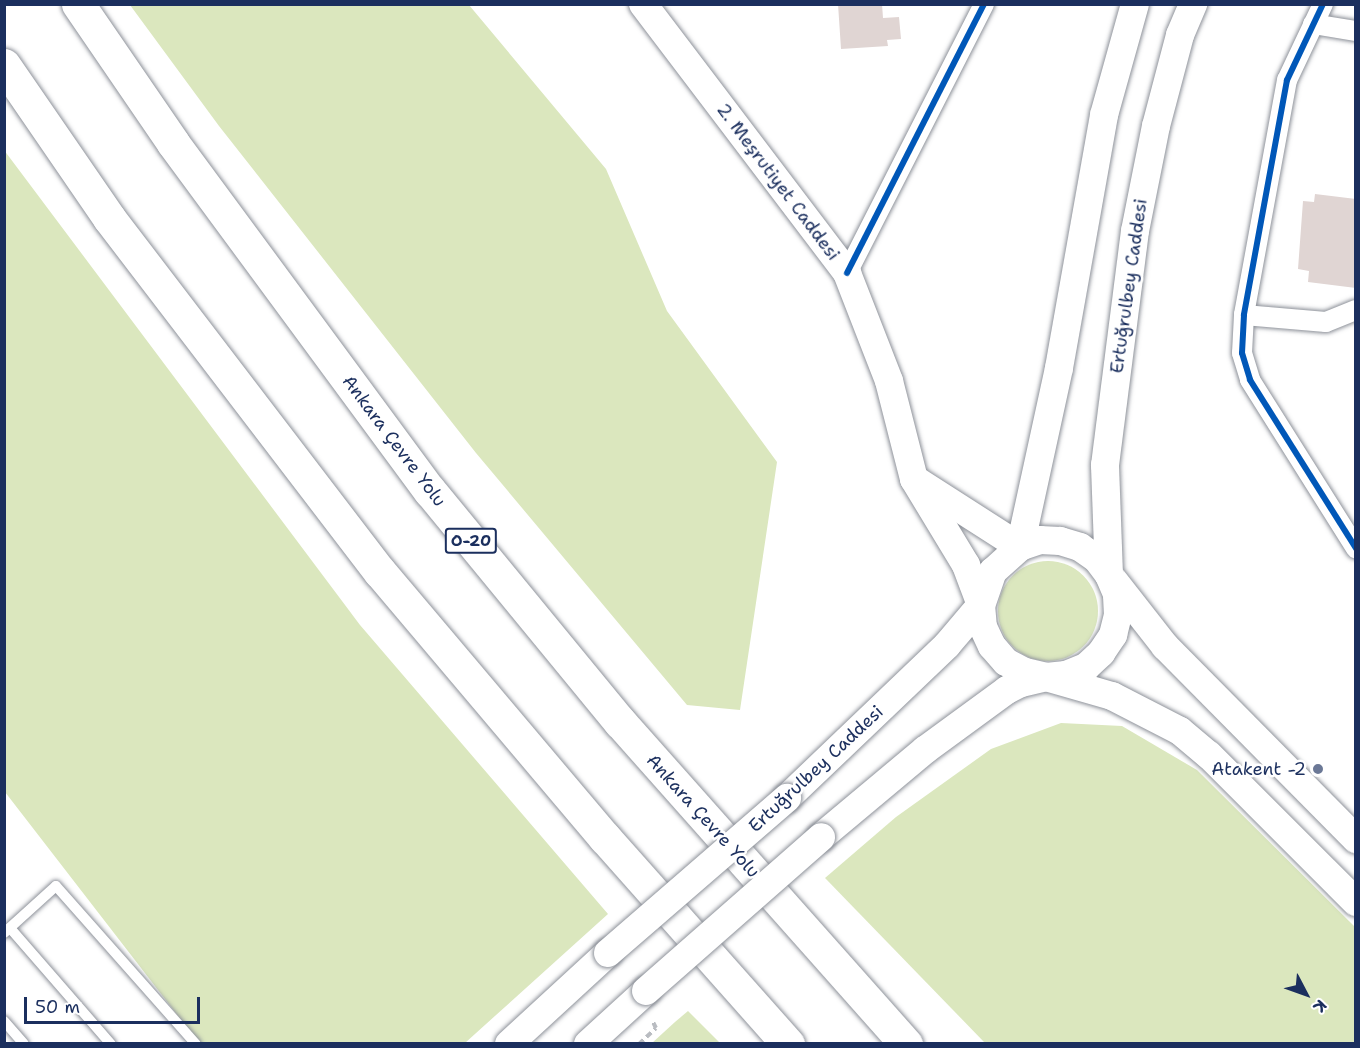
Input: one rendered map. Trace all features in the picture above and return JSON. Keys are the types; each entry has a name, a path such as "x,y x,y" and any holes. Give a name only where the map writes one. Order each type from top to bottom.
{"highway":[{"name":"Ankara Çevre Yolu","path":"78,4 173,143 430,491 620,722 906,1044"},
{"path":"4,65 109,219 380,572 605,838 788,1044"}],"main road":[{"name":"2. Meşrutiyet Caddesi","path":"643,4 847,273 889,381 914,479 966,566 981,605"},
{"path":"1020,547 1059,368 1104,115 1135,4"},
{"name":"Ertuğrulbey Caddesi","path":"588,1044 648,1003 821,837 985,704 1021,683 1066,675 1086,666 1101,653 1113,635 1118,615 1117,594 1109,574 1105,465 1134,231 1156,126 1180,35 1193,4"},
{"path":"914,479 1020,547"},
{"path":"1020,547 1040,540 1080,547 1109,574 1165,646 1356,839"},
{"name":"Ertuğrulbey Caddesi","path":"509,1044 608,953 787,798 947,645 981,605 993,571 1020,547"},
{"name":"Ertuğrulbey Caddesi","path":"981,605 983,627 992,646 1006,662 1025,672 1046,677"},
{"path":"1046,677 1112,696 1180,731 1209,755 1356,902"}],"street":[{"path":"847,273 984,4"},
{"path":"1323,4 1287,80 1244,315 1242,353 1250,380 1356,548"},
{"path":"1313,24 1356,31"},
{"path":"1244,315 1326,322 1356,310"}],"lane":[{"path":"111,1044 7,930 56,886 196,1044"},
{"path":"4,1021 24,1044"}],"path":[{"path":"639,1044 656,1028 648,1003"}],"green space":[{"path":"130,5 469,5 606,169 667,311 777,462 740,710 687,705 476,453 219,126"},
{"path":"4,150 360,625 608,914 465,1043 199,1043 5,792"},
{"path":"1048,561 1067,565 1083,576 1094,592 1098,611 1094,630 1083,646 1067,657 1048,661 1029,657 1013,646 1002,630 998,611 1002,592 1013,576 1029,565"},
{"path":"1061,723 1122,726 1197,770 1355,927 1355,1043 985,1043 825,878 896,817 991,749"},
{"path":"688,1011 720,1043 652,1043 675,1022"}],"building":[{"path":"838,4 882,4 883,18 899,17 901,39 887,40 888,46 841,49"},
{"path":"1315,194 1356,199 1356,288 1308,282 1309,271 1298,269 1303,201 1314,202"}],"cycle path":[{"path":"847,273 984,4"},
{"path":"1323,4 1287,80 1244,315 1242,353 1250,380 1356,548"}],"place":[{"name":"Atakent -2","path":"1318,769"}]}
